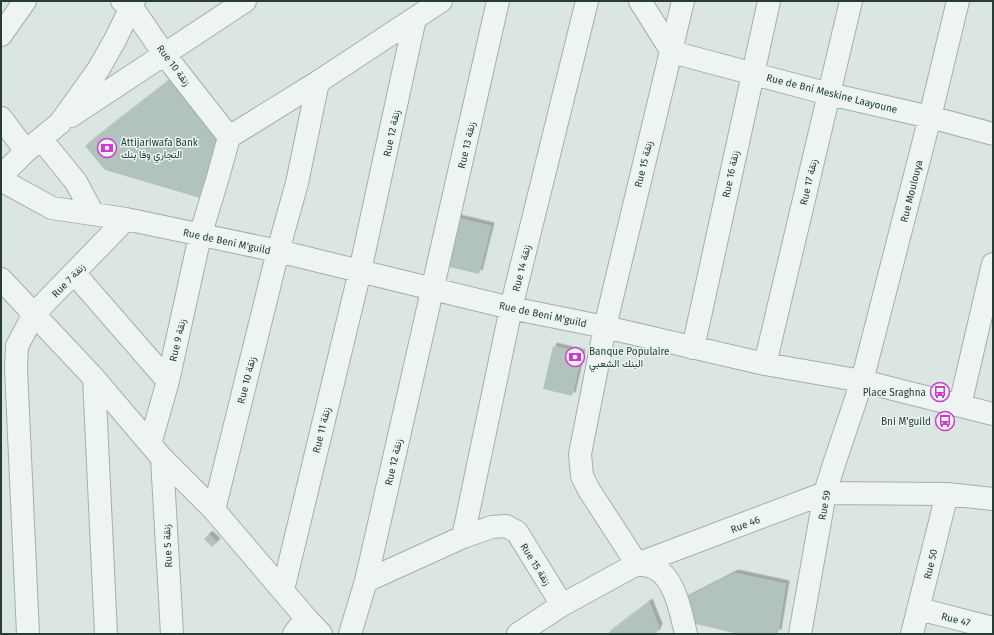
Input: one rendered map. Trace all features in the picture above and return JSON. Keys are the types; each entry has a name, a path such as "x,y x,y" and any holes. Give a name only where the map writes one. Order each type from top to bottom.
{"street":[{"path":"1,176 33,145 60,123 245,1"},
{"path":"200,236 218,177 228,137 318,82 441,1"},
{"name":"Rue 13 زنقة","path":"433,288 498,1"},
{"name":"Rue 14 زنقة","path":"464,537 511,308 587,1"},
{"path":"640,1 672,52"},
{"name":"Rue 15 زنقة","path":"605,327 683,1"},
{"name":"Rue 16 زنقة","path":"692,348 769,1"},
{"name":"Rue 17 زنقة","path":"765,364 851,1"},
{"name":"Rue Moulouya","path":"862,381 930,117 958,1"},
{"path":"60,123 98,70 115,40 129,3"},
{"name":"Rue 10 زنقة","path":"129,3 164,54 228,137"},
{"path":"1,35 16,5"},
{"name":"Rue 12 زنقة","path":"360,271 415,18"},
{"name":"Rue de Bni Meskine Laayoune","path":"672,52 829,94 930,117 993,134"},
{"path":"278,251 297,183 318,82"},
{"path":"1,118 76,182 93,214"},
{"name":"Rue de Beni M'guild","path":"1,180 52,208 126,219 200,236 278,251 511,308 605,327 765,364 862,381 993,414"},
{"name":"Rue 7 زنقة","path":"28,634 16,368 17,346 34,314 126,219"},
{"name":"Rue 9 زنقة","path":"156,451 168,381 200,236"},
{"name":"Rue 10 زنقة","path":"214,510 278,251"},
{"path":"960,405 993,264"},
{"name":"Rue 11 زنقة","path":"283,590 360,271"},
{"path":"74,273 168,381"},
{"path":"1,278 94,378 156,451 214,510 283,590 300,626 321,634"},
{"name":"Rue 12 زنقة","path":"350,634 366,581 433,288"},
{"path":"605,327 580,454 582,476 637,564 653,567 663,574 676,596 686,634"},
{"path":"94,378 106,634"},
{"name":"Rue 59","path":"800,634 825,494 862,381"},
{"name":"Rue 5 زنقة","path":"156,451 172,634"},
{"name":"Rue 46","path":"518,634 562,605 637,564 825,494 947,494 993,499"},
{"name":"Rue 50","path":"912,634 947,494"},
{"name":"Rue 15 زنقة","path":"464,537 492,527 506,526 517,532 562,605"},
{"path":"366,581 464,537"},
{"name":"Rue 47","path":"919,610 993,628"}],"building":[{"path":"176,75 223,136 207,200 105,170 85,146"},
{"path":"457,218 491,226 479,274 445,266"},
{"path":"553,346 582,353 572,396 543,389"},
{"path":"209,534 217,542 212,547 204,539"},
{"path":"735,573 786,584 778,633 739,634 691,623 684,599"},
{"path":"649,602 659,627 656,634 607,634"}],"place":[{"name":"Attijariwafa Bank التجاري وفا بنك","path":"107,148"},
{"name":"Banque Populaire البنك الشعبي","path":"575,357"},
{"name":"Place Sraghna","path":"940,392"},
{"name":"Bni M'guild","path":"945,421"}]}
